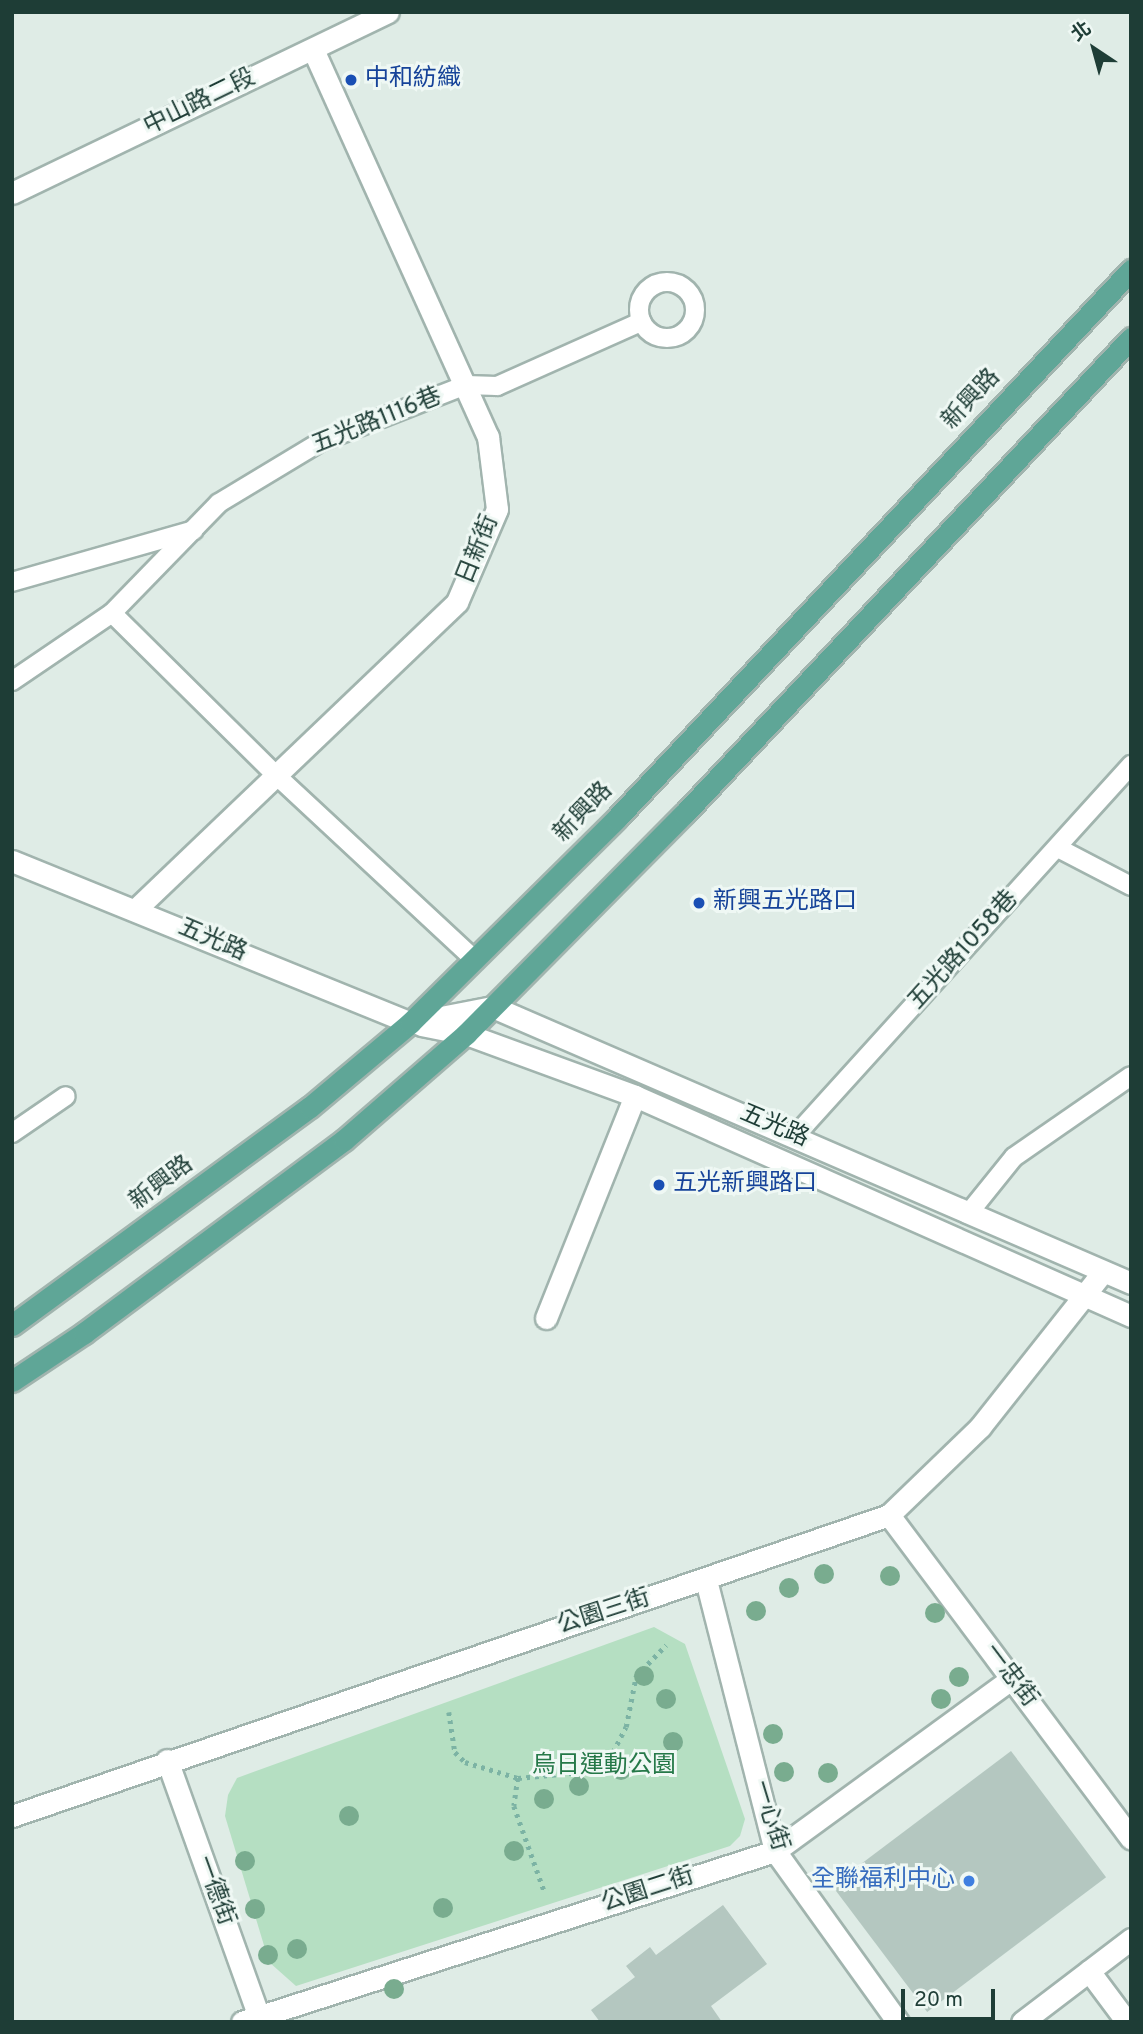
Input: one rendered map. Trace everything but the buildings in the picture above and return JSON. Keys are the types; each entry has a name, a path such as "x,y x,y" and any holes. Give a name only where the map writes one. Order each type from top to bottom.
{"main road":[{"name":"新興路","path":"12,1325 310,1107 410,1023 616,819 1131,270"},
{"path":"12,1381 85,1334 344,1140 466,1034 684,814 1131,338"}],"street":[{"name":"中山路二段","path":"12,193 388,12"},
{"name":"日新街","path":"136,909 457,601 497,509 488,437 313,50"},
{"name":"五光路","path":"12,861 136,909 410,1023 466,1034 635,1096 1131,1316"},
{"path":"410,1023 493,1007"},
{"name":"五光路","path":"493,1007 1131,1283"},
{"path":"547,1318 635,1096"},
{"name":"公園三街","path":"12,1816 167,1760 706,1580 889,1515 980,1427 1103,1272"},
{"name":"一忠街","path":"889,1515 1131,1838"},
{"name":"一心街","path":"706,1580 775,1851 898,2022"},
{"name":"公園二街","path":"254,2020 775,1851 1012,1678"},
{"name":"一德街","path":"167,1760 254,2020"},
{"path":"1022,2022 1131,1939"},
{"path":"1089,1971 1127,2022"}],"lane":[{"name":"五光路1116巷","path":"12,681 112,613 219,503 320,442 466,385 497,386 641,322"},
{"path":"12,582 195,530"},
{"path":"112,613 277,776 475,960"},
{"name":"五光路1058巷","path":"795,1136 1131,765"},
{"path":"1058,848 1131,886"},
{"path":"968,1214 1014,1157 1131,1076"},
{"path":"12,1133 66,1096"}],"path":[{"path":"449,1712 455,1752 465,1762 518,1778 592,1771 613,1752 626,1727 636,1676 666,1645"},
{"path":"518,1778 514,1806 545,1894"}],"green space":[{"name":"烏日運動公園","path":"654,1627 685,1644 745,1819 740,1836 730,1846 296,1986 269,1962 225,1816 228,1795 237,1778"}],"place":[{"name":"中和紡織","path":"351,80"},
{"name":"新興五光路口","path":"699,903"},
{"name":"五光新興路口","path":"659,1185"},
{"name":"全聯福利中心","path":"969,1881"}]}
